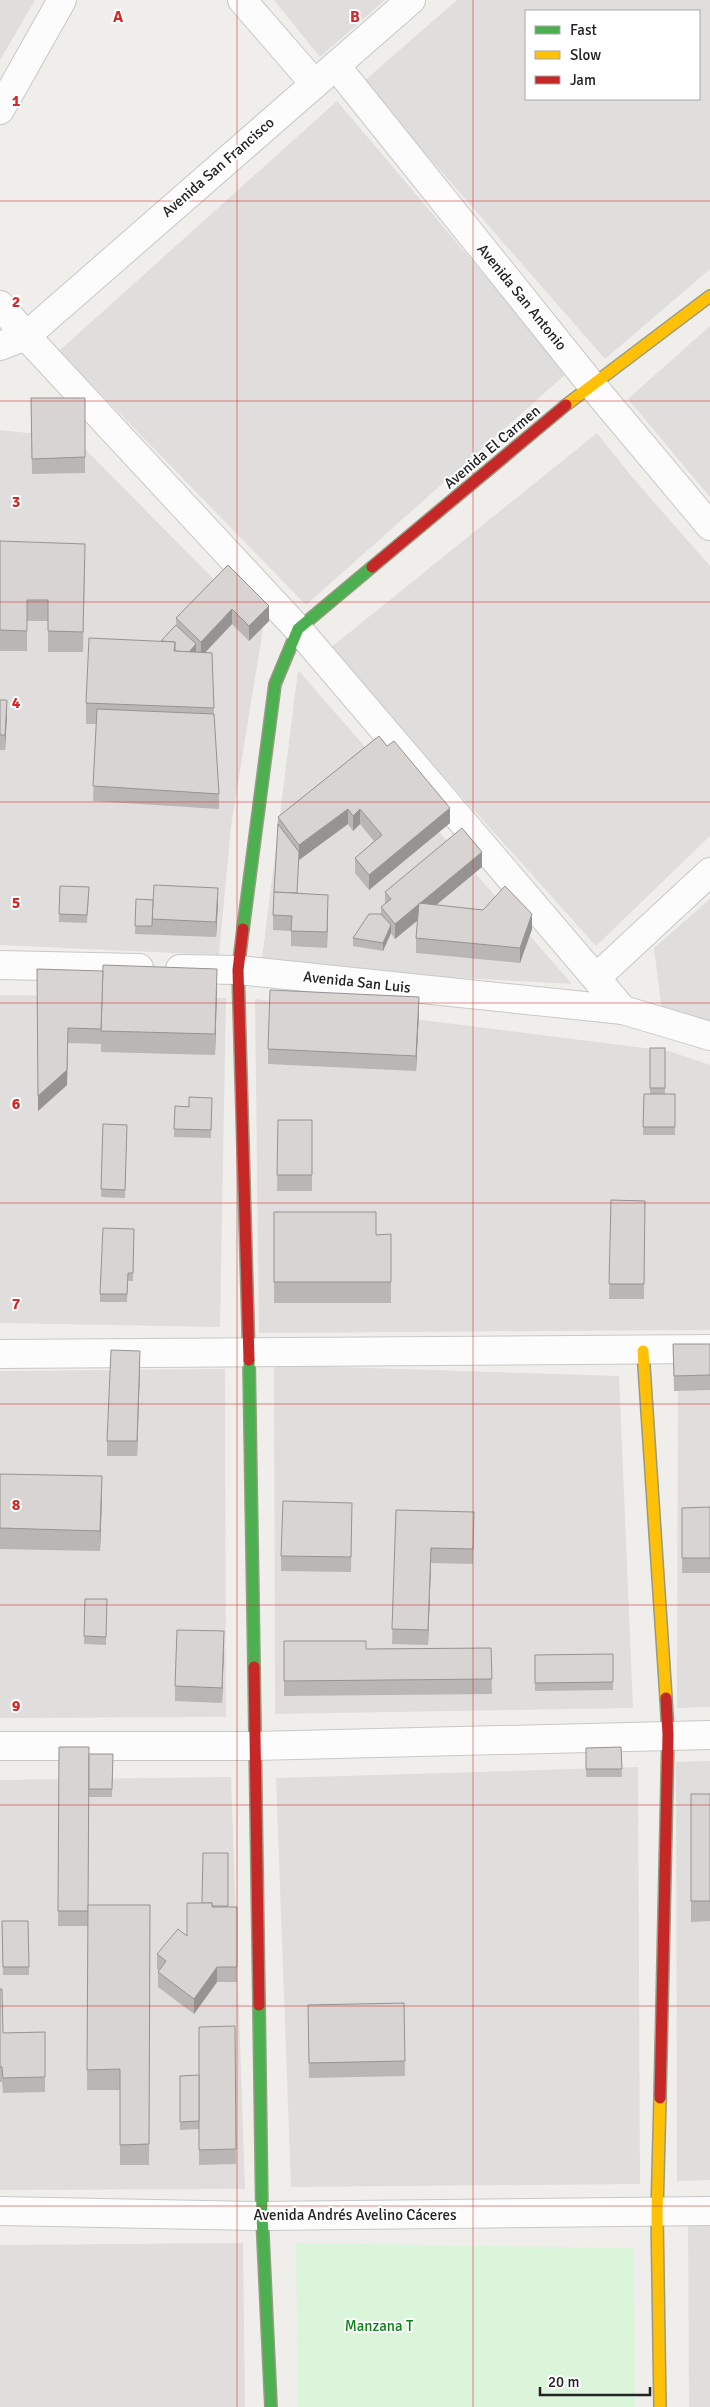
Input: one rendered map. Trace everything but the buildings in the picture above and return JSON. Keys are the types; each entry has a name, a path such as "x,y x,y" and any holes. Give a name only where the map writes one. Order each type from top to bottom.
{"street":[{"path":"0,110 62,0"},
{"path":"242,0 314,83"},
{"name":"Avenida San Francisco","path":"26,336 411,0"},
{"name":"Avenida San Antonio","path":"336,66 591,384 710,526"},
{"name":"Avenida El Carmen","path":"298,629 591,384 710,296"},
{"path":"0,305 26,336 298,629 597,977 623,1010"},
{"path":"0,346 26,336"},
{"path":"271,2407 262,2216 250,1354 238,970 275,684 298,629"},
{"path":"597,977 710,872"},
{"name":"Avenida San Luis","path":"0,965 238,970 623,1010 710,1036"},
{"path":"0,1354 250,1354 710,1349"},
{"path":"643,1351 668,1735 656,2213 660,2407"},
{"path":"0,1746 255,1746 710,1735"},
{"name":"Avenida Andrés Avelino Cáceres","path":"0,2211 262,2216 710,2211"}],"shaded area":[{"path":"0,0 35,0 0,60"},
{"path":"274,0 385,0 320,57"},
{"path":"457,0 710,0 710,269 605,359 363,82"},
{"path":"337,101 567,373 306,605 59,351"},
{"path":"710,326 710,497 628,399"},
{"path":"0,430 74,438 263,629 231,826 219,955 0,945"},
{"path":"597,433 632,477 710,566 710,836 596,946 329,649"},
{"path":"298,670 572,984 261,967"},
{"path":"710,899 710,1027 662,1012 654,948"},
{"path":"0,995 226,998 220,1327 0,1323"},
{"path":"255,999 668,1051 710,1065 710,1330 259,1333"},
{"path":"274,1365 619,1376 633,1708 275,1714"},
{"path":"678,1367 710,1367 710,1707 677,1708"},
{"path":"225,1369 226,1717 0,1718 0,1371"},
{"path":"710,1761 710,2180 677,2181 676,1762"},
{"path":"638,1767 640,2184 291,2187 276,1778"},
{"path":"231,1777 245,2189 0,2190 0,1780"},
{"path":"688,2221 710,2221 710,2407 689,2407"},
{"path":"243,2243 245,2407 0,2407 0,2245"}],"green space":[{"name":"Manzana T","path":"296,2243 634,2248 635,2407 298,2407"}],"traffic: fast":[{"path":"243,929 275,684 298,629 372,567"},
{"path":"249,1360 254,1667"},
{"path":"259,2005 262,2216 271,2407"}],"traffic: slow":[{"path":"566,405 710,296"},
{"path":"643,1351 666,1698"},
{"path":"660,2098 657,2213 660,2407"}],"traffic: jam":[{"path":"372,567 566,405"},
{"path":"243,929 238,970 249,1360"},
{"path":"254,1667 259,2005"},
{"path":"660,2098 668,1735 666,1698"}]}
